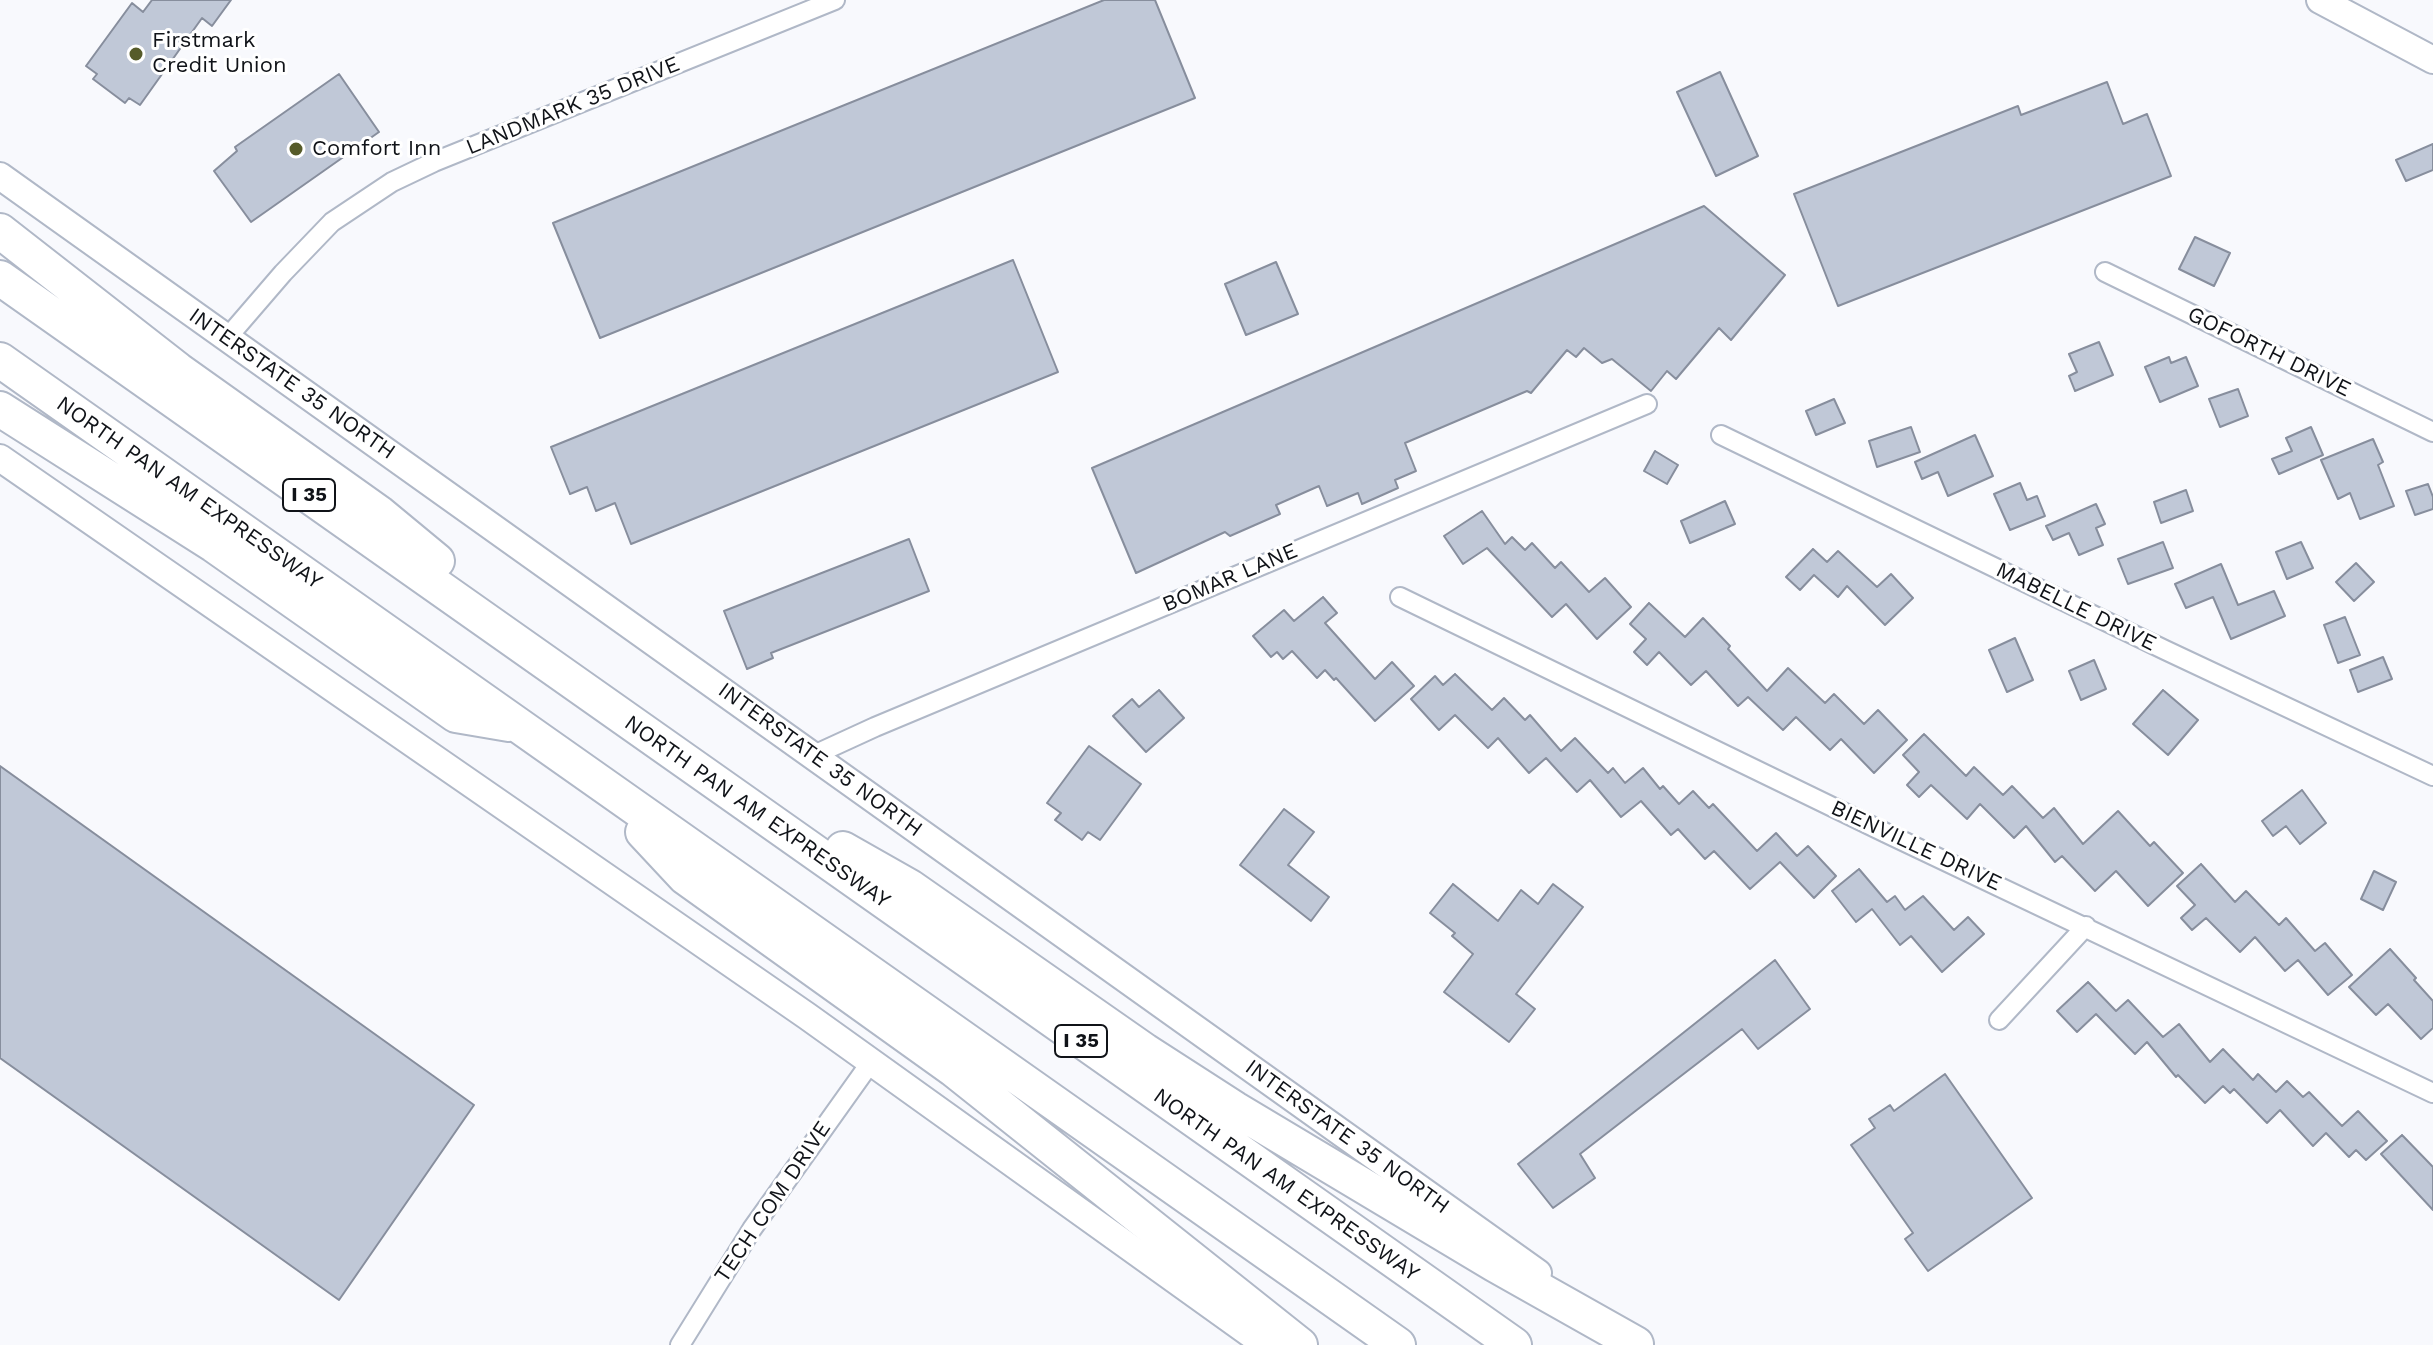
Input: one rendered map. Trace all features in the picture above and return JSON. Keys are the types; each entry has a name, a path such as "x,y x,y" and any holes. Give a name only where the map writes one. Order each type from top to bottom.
{"highway":[{"path":"0,231 178,370 379,513 618,713"},
{"name":"NORTH PAN AM EXPRESSWAY","path":"0,278 1514,1345"},
{"name":"NORTH PAN AM EXPRESSWAY","path":"0,360 1398,1345"},
{"path":"0,409 214,545 456,715 517,725"},
{"path":"649,736 910,887 1145,1051 1235,1109 1494,1264 1637,1344"},
{"path":"596,782 685,877 953,1069 1300,1345"}],"main road":[{"path":"2320,0 2433,60"},
{"name":"INTERSTATE 35 NORTH","path":"0,176 1637,1344"},
{"path":"0,458 871,1062 1266,1345"}],"street":[{"name":"LANDMARK 35 DRIVE","path":"227,338 332,222 392,182 434,162 835,0"},
{"name":"GOFORTH DRIVE","path":"2105,272 2433,432"},
{"name":"BOMAR LANE","path":"814,755 1647,404"},
{"name":"MABELLE DRIVE","path":"1721,435 2433,776"},
{"name":"BIENVILLE DRIVE","path":"1400,597 2433,1093"},
{"path":"1999,1020 2086,926"},
{"name":"TECH COM DRIVE","path":"680,1345 752,1229 871,1062"}],"building":[{"name":"Firstmark Credit Union","path":"152,0 231,0 212,26 202,18 140,105 129,98 125,103 93,79 97,74 86,66 132,3 143,12"},
{"path":"1104,0 1155,0 1195,98 600,338 553,223"},
{"path":"1720,72 1758,156 1716,176 1677,92"},
{"name":"Comfort Inn","path":"339,74 379,132 251,222 214,171 237,151 235,147"},
{"path":"2107,82 2123,124 2147,114 2171,176 1838,306 1794,194 2018,106 2021,115"},
{"path":"2433,144 2433,170 2406,181 2396,160"},
{"path":"1704,206 1785,275 1731,340 1719,328 1676,379 1667,371 1651,391 1612,359 1602,363 1584,348 1576,357 1567,350 1531,393 1527,391 1405,443 1416,471 1395,480 1398,488 1362,504 1358,493 1327,506 1319,486 1276,505 1280,514 1230,536 1225,532 1136,573 1092,468"},
{"path":"2195,237 2230,253 2214,286 2179,269"},
{"path":"1013,260 1058,372 631,544 615,503 596,511 587,487 570,494 551,447"},
{"path":"1276,262 1298,314 1246,335 1225,284"},
{"path":"2099,342 2113,375 2075,391 2069,376 2077,372 2069,354"},
{"path":"2169,357 2171,363 2186,357 2198,386 2160,402 2145,367"},
{"path":"2238,389 2248,416 2220,427 2209,399"},
{"path":"1834,399 1845,423 1816,435 1806,411"},
{"path":"1911,427 1920,452 1877,467 1869,441"},
{"path":"2311,427 2323,455 2279,474 2272,459 2292,451 2286,438"},
{"path":"1975,435 1993,476 1948,496 1938,472 1922,479 1915,462"},
{"path":"2373,439 2383,462 2378,465 2394,506 2360,519 2350,493 2338,499 2321,460"},
{"path":"1655,451 1678,465 1667,484 1644,471"},
{"path":"2020,483 2027,500 2037,496 2045,516 2010,530 1994,494"},
{"path":"2428,484 2433,509 2415,515 2406,491"},
{"path":"2186,490 2193,511 2161,523 2154,502"},
{"path":"1725,501 1735,524 1690,543 1681,521"},
{"path":"2096,504 2105,524 2096,528 2103,545 2079,555 2069,533 2053,540 2046,526"},
{"path":"1482,511 1505,544 1512,537 1525,550 1532,543 1555,568 1561,562 1589,592 1605,578 1631,607 1597,639 1566,604 1552,617 1487,548 1463,564 1444,536"},
{"path":"909,539 929,591 771,653 773,658 747,669 724,611"},
{"path":"2163,542 2173,568 2128,584 2118,559"},
{"path":"2301,542 2313,568 2287,579 2276,552"},
{"path":"1813,549 1827,562 1838,551 1877,587 1891,574 1913,598 1885,625 1847,586 1838,597 1814,575 1800,590 1786,577"},
{"path":"2356,563 2374,582 2354,601 2336,582"},
{"path":"2221,564 2238,605 2274,591 2285,616 2231,639 2213,597 2186,608 2175,584"},
{"path":"1323,597 1337,613 1325,623 1375,679 1392,662 1414,686 1375,721 1325,670 1317,678 1292,651 1283,659 1277,652 1271,657 1253,636 1284,610 1294,621"},
{"path":"1649,603 1685,637 1703,618 1767,691 1788,668 1825,703 1834,694 1864,724 1878,710 1907,740 1874,773 1841,739 1830,750 1796,717 1783,730 1748,697 1738,706 1706,671 1691,685 1659,652 1647,665 1634,652 1646,639 1630,624"},
{"path":"2345,617 2360,655 2338,663 2324,625"},
{"path":"2015,638 2033,680 2007,692 1989,650"},
{"path":"2383,657 2392,679 2358,692 2350,670"},
{"path":"2094,660 2106,689 2081,700 2069,671"},
{"path":"1455,674 1492,710 1504,698 1525,720 1530,715 1561,751 1575,738 1608,773 1613,768 1625,783 1643,768 1660,789 1663,786 1679,804 1693,791 1709,808 1713,804 1757,851 1776,833 1797,856 1808,846 1836,876 1814,898 1780,862 1750,889 1714,851 1705,859 1678,829 1671,835 1641,801 1621,817 1590,780 1577,792 1546,758 1529,773 1498,738 1488,748 1455,715 1439,730 1411,699 1435,676 1443,685"},
{"path":"1159,690 1184,718 1146,752 1113,716 1132,699 1139,707"},
{"path":"2163,690 2198,720 2168,755 2133,724"},
{"path":"1924,734 1966,776 1974,767 2003,795 2012,786 2043,818 2054,808 2083,844 2118,811 2150,846 2154,842 2183,873 2148,906 2116,871 2095,891 2062,856 2055,862 2026,826 2014,838 1980,804 1967,819 1931,785 1919,797 1907,785 1919,772 1903,755"},
{"path":"1089,746 1141,784 1100,840 1088,832 1082,840 1055,820 1061,813 1047,803"},
{"path":"0,766 474,1105 339,1300 0,1058"},
{"path":"2302,790 2326,823 2300,844 2286,826 2273,836 2262,821"},
{"path":"1284,809 1314,832 1288,865 1329,897 1311,921 1240,865"},
{"path":"2201,864 2235,902 2246,891 2279,925 2286,918 2315,951 2325,943 2352,975 2328,995 2298,960 2285,971 2255,937 2240,952 2206,918 2192,930 2181,918 2195,905 2177,886"},
{"path":"1859,869 1887,902 1895,896 1905,910 1923,896 1954,930 1968,917 1984,934 1942,972 1911,936 1900,945 1872,909 1856,922 1832,891"},
{"path":"2374,871 2396,882 2383,910 2361,899"},
{"path":"1453,884 1498,921 1521,890 1538,904 1553,884 1583,907 1516,994 1535,1009 1509,1042 1444,992 1473,954 1452,936 1455,933 1430,913"},
{"path":"2390,949 2433,1001 2433,1028 2421,1039 2388,1004 2376,1015 2349,987"},
{"path":"1775,960 1810,1009 1758,1049 1742,1029 1638,1109 1580,1154 1595,1178 1553,1208 1518,1164"},
{"path":"2088,982 2116,1011 2128,1000 2163,1037 2179,1024 2210,1062 2223,1049 2253,1080 2258,1074 2276,1092 2287,1081 2303,1097 2309,1092 2342,1126 2358,1111 2387,1141 2366,1160 2356,1150 2349,1157 2326,1133 2313,1146 2280,1110 2267,1123 2234,1089 2230,1093 2223,1086 2205,1103 2178,1075 2176,1077 2147,1042 2135,1054 2096,1014 2077,1032 2057,1011"},
{"path":"1945,1074 2032,1198 1928,1271 1905,1239 1913,1233 1851,1145 1875,1128 1869,1119 1890,1105 1894,1111"},
{"path":"2402,1135 2433,1167 2433,1210 2381,1154"}],"place":[{"name":"Firstmark Credit Union","path":"136,54"},
{"name":"Comfort Inn","path":"296,149"}]}
